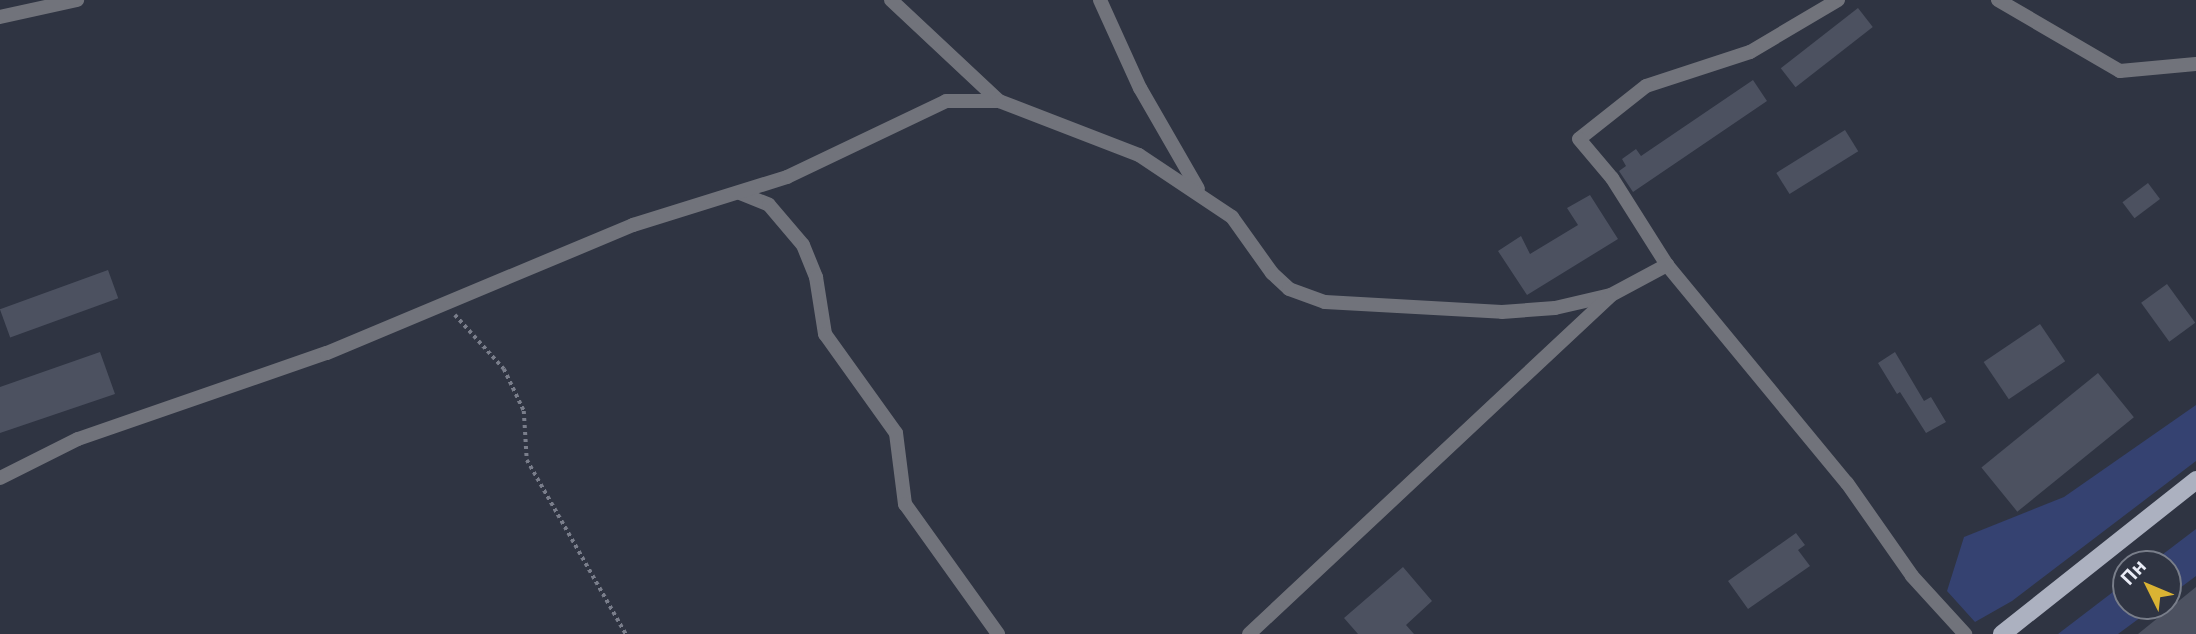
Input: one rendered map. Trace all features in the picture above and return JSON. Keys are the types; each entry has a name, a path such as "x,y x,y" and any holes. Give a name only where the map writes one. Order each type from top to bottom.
{"main road":[{"path":"2002,634 2196,480"}],"street":[{"path":"0,17 77,0"},
{"path":"891,0 999,101"},
{"path":"1100,0 1140,88 1199,190"},
{"path":"1838,0 1751,52 1646,86 1579,139 1612,178 1667,265 1847,483 1912,576 1965,634"},
{"path":"1998,0 2120,71 2196,64"},
{"path":"0,478 78,439 327,354 442,303 633,225 787,177 946,101 999,101 1139,155 1199,190 1232,216 1272,273 1289,289 1325,302 1502,312 1555,308 1611,295"},
{"path":"740,193 769,205 803,245 816,276 825,334 896,433 905,504 998,634"},
{"path":"1249,634 1611,295 1667,265"}],"path":[{"path":"442,303 474,331 504,369 524,411 527,460 626,634"}],"shaded area":[{"path":"2196,405 2196,461 2012,601 1975,622 1947,591 1964,537 2064,497"},
{"path":"2196,529 2196,576 2182,586 2182,550 2168,550"},
{"path":"2112,593 2112,620 2137,620 2118,634 2058,634"}],"building":[{"path":"1858,8 1873,27 1796,87 1781,68"},
{"path":"1753,80 1767,101 1633,192 1619,171 1626,166 1622,159 1636,149 1641,156"},
{"path":"1845,130 1858,151 1790,194 1776,173"},
{"path":"2148,183 2160,199 2134,218 2122,202"},
{"path":"1590,195 1618,239 1527,295 1498,251 1521,236 1530,254 1578,225 1567,208"},
{"path":"108,270 118,298 10,338 0,309"},
{"path":"2167,284 2195,323 2169,342 2141,303"},
{"path":"2040,324 2065,361 2009,399 1984,362"},
{"path":"100,352 115,394 0,433 0,387"},
{"path":"1895,352 1924,401 1931,397 1946,422 1926,433 1878,363"},
{"path":"2098,373 2134,417 2017,512 1981,467"},
{"path":"1796,533 1805,545 1798,550 1810,566 1748,609 1728,581"},
{"path":"1403,567 1432,601 1406,625 1414,634 1358,634 1344,618"},
{"path":"2196,587 2196,634 2138,634 2155,620 2182,620 2182,598"}]}
